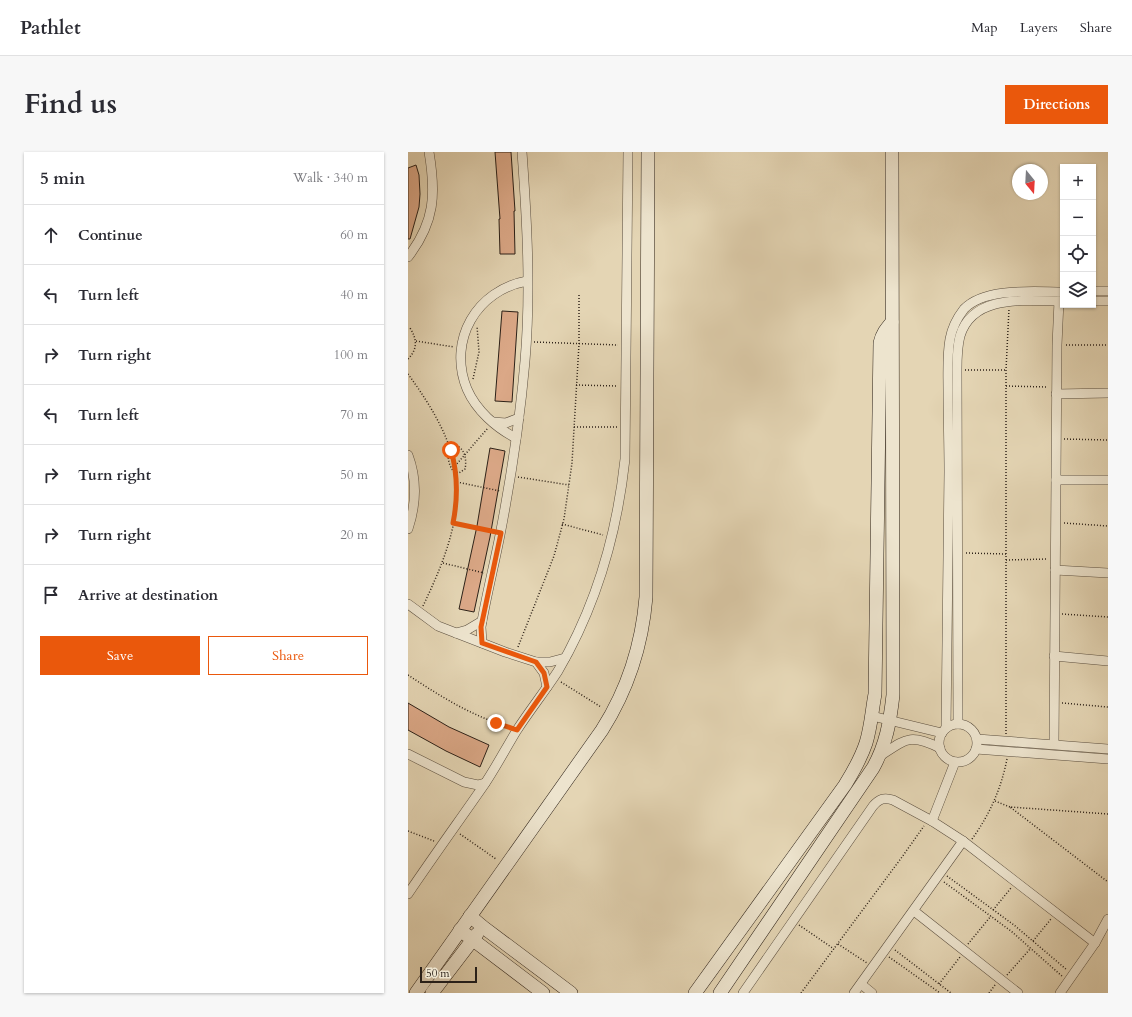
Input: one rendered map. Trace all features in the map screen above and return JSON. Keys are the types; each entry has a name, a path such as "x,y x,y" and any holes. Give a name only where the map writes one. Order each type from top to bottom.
{"street":[{"path":"408,257 420,240 431,210 433,179 429,152"},
{"path":"482,643 482,621 501,533 519,418 526,341 528,281 522,152"},
{"path":"408,892 485,783 517,730 554,677 565,658 595,592 612,537 625,459 628,152"},
{"path":"416,993 611,717 625,688 640,643 646,597 648,152"},
{"path":"708,975 723,989 873,768 880,756 886,740 893,696 892,152"},
{"path":"516,438 493,422 481,410 469,393 462,372 462,348 466,330 474,314 484,302 497,292 512,285 528,281"},
{"path":"1096,291 1108,291"},
{"path":"958,724 952,573 957,553 949,349 953,328 958,317 970,305 986,296 1002,293 1060,292"},
{"path":"872,716 944,731 958,724 966,726 970,728 975,735 975,753 968,759 960,762 951,761 944,756 940,748 939,740 944,731 952,573 953,470 958,344 960,335 970,319 984,308 993,304 1009,302 1060,301"},
{"path":"1096,301 1108,301"},
{"path":"1054,744 1056,345 1060,308"},
{"path":"695,993 848,780 866,744 872,716 875,680 880,343 881,336 885,329 892,322"},
{"path":"1056,390 1108,393"},
{"path":"493,422 506,423 519,418"},
{"path":"408,455 412,468 414,489 413,510 408,529"},
{"path":"1056,480 1108,480"},
{"path":"1055,570 1108,573"},
{"path":"408,604 438,626 515,655 536,662 550,662 565,658"},
{"path":"456,633 467,630 482,621"},
{"path":"1054,656 1108,661"},
{"path":"536,662 544,673 547,687"},
{"path":"880,756 900,742 913,739 924,740 940,748"},
{"path":"976,744 1006,741 1108,749"},
{"path":"976,744 1008,751 1108,759"},
{"path":"408,754 464,782 478,785 485,783"},
{"path":"930,820 955,762"},
{"path":"464,782 470,796 471,803"},
{"path":"743,993 876,802 888,798 930,820 965,843 1095,943"},
{"path":"854,993 939,875 965,843"},
{"path":"914,911 1018,993"},
{"path":"470,916 571,993"},
{"path":"1060,993 1095,943 1108,919"},
{"path":"432,993 483,927"},
{"path":"460,930 544,993"},
{"path":"861,984 872,993"}],"path":[{"path":"515,655 554,556 562,524 569,485 579,344 579,294"},
{"path":"1006,741 1006,370 1009,302"},
{"path":"469,393 477,368 479,352 479,335 474,314"},
{"path":"408,359 414,352 416,341 410,328"},
{"path":"416,341 462,348"},
{"path":"526,341 626,345"},
{"path":"1056,345 1108,345"},
{"path":"957,370 1006,370"},
{"path":"408,374 430,407 450,447 457,482 453,523 443,563 420,613"},
{"path":"576,385 626,386"},
{"path":"1006,386 1056,390"},
{"path":"455,466 493,422"},
{"path":"574,427 626,428"},
{"path":"1056,439 1108,440"},
{"path":"450,447 454,445 458,446 464,454 466,461 465,469 462,472 456,473"},
{"path":"450,447 448,455 449,462 452,469 456,473"},
{"path":"510,476 569,485"},
{"path":"457,482 508,493"},
{"path":"453,523 501,533"},
{"path":"1055,523 1108,526"},
{"path":"562,524 612,537"},
{"path":"957,553 1006,554"},
{"path":"1006,560 1055,559"},
{"path":"443,563 492,575"},
{"path":"1055,613 1108,618"},
{"path":"408,675 473,713 517,730"},
{"path":"554,677 601,708"},
{"path":"1054,702 1108,707"},
{"path":"965,843 983,824 995,801 1003,776 1008,751"},
{"path":"995,801 1010,807 1108,882"},
{"path":"1010,807 1108,814"},
{"path":"802,993 930,820"},
{"path":"453,830 496,859"},
{"path":"408,831 443,844"},
{"path":"939,875 993,910 1034,941 1071,979"},
{"path":"939,875 1071,979"},
{"path":"993,910 1016,882"},
{"path":"1034,941 1056,913"},
{"path":"939,984 991,916"},
{"path":"793,920 834,949"},
{"path":"838,944 873,967"},
{"path":"889,945 950,993"},
{"path":"1002,980 1031,948"},
{"path":"883,953 940,993"}],"building":[{"path":"495,152 511,152 515,211 515,254 500,254 500,219"},
{"path":"416,165 419,175 419,207 410,239 408,239 408,168"},
{"path":"502,311 518,312 512,402 495,401"},
{"path":"490,448 505,451 490,537 474,612 459,609 477,526"},
{"path":"408,703 449,727 489,745 480,767 446,751 408,730"}],"route":[{"path":"451,450 456,470 457,482 456,507 453,523 501,533 481,627 482,643 536,662 542,669 547,682 547,687 517,730 496,723"}]}
